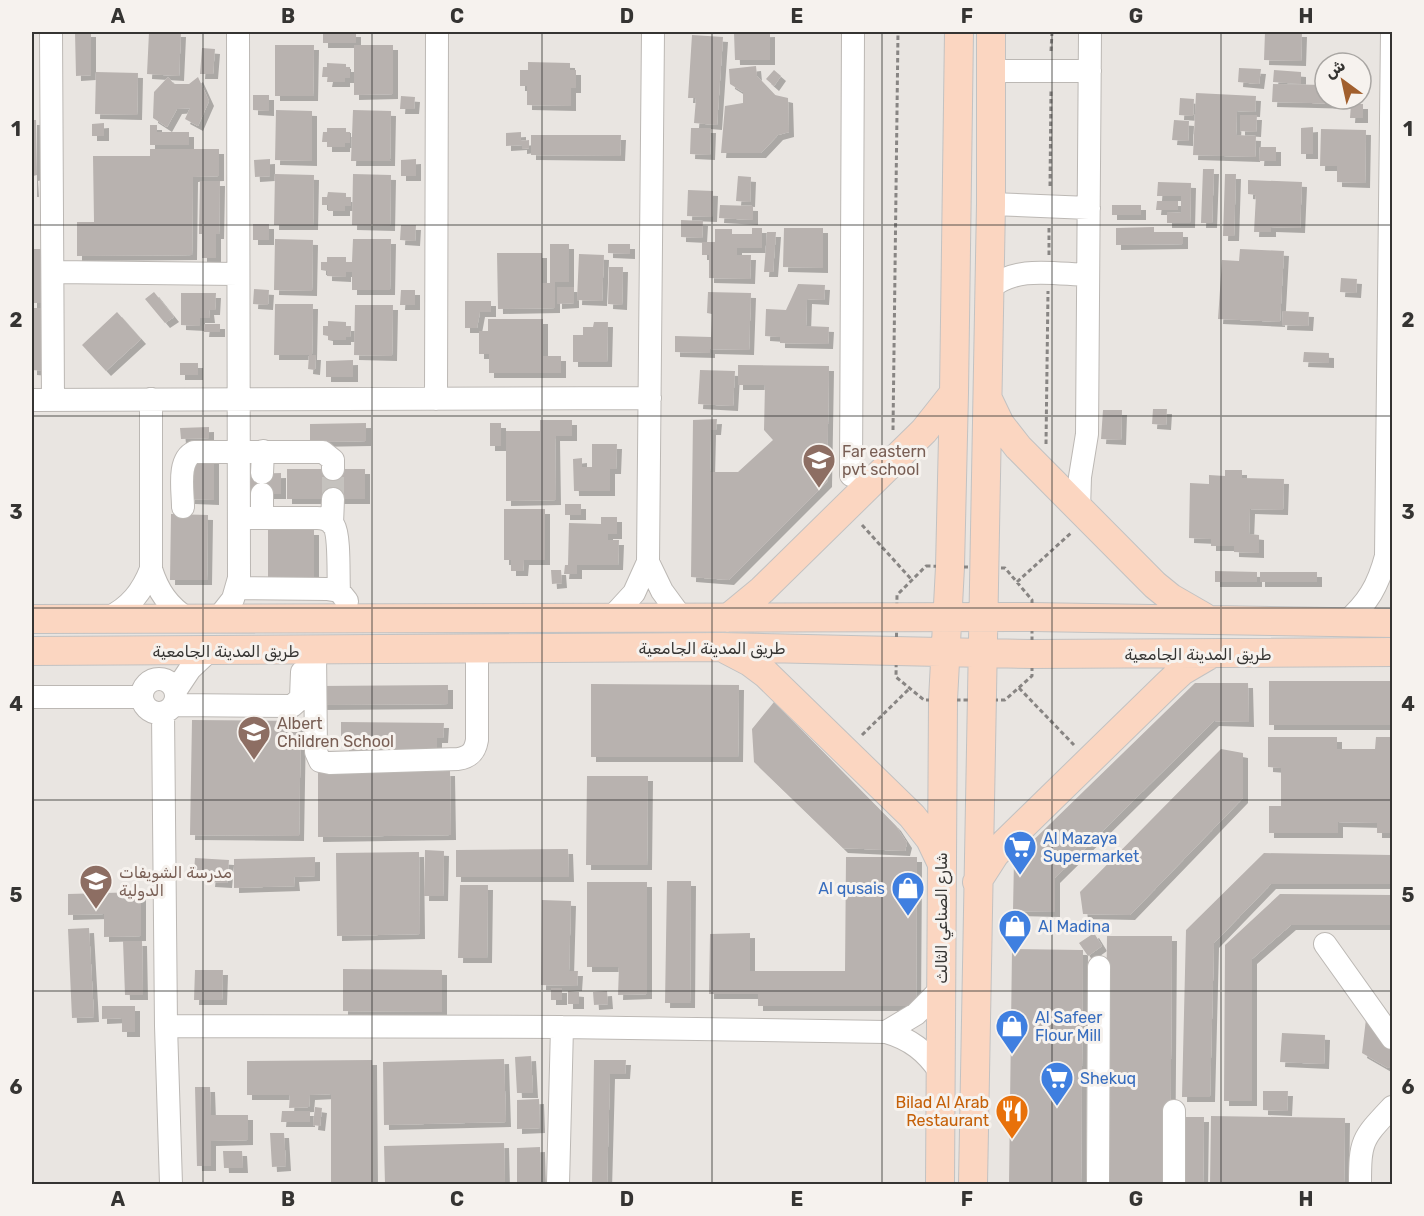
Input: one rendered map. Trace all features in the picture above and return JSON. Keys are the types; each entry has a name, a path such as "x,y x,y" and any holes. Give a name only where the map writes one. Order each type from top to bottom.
{"main road":[{"name":"شارع الصناعي الثالث","path":"940,1185 944,682 954,393 959,32"},
{"path":"972,1185 992,204 992,32"},
{"path":"728,618 757,595 851,489 892,462 934,420 954,393"},
{"path":"988,398 1008,436 1069,504 1171,598 1209,620"},
{"path":"948,587 969,594 984,589"},
{"path":"911,651 916,646 920,633 916,617"},
{"name":"طريق المدينة الجامعية","path":"32,619 983,617 1392,623"},
{"path":"1019,618 1010,634 1014,649 1020,654"},
{"path":"722,648 759,667 845,751 922,827 942,864"},
{"name":"طريق المدينة الجامعية","path":"32,651 722,648 1020,654 1392,652"},
{"path":"977,882 995,854 1006,842 1089,761 1182,671 1211,654"},
{"path":"944,682 949,678 963,675 976,680 981,685"}],"street":[{"path":"51,32 53,272 42,400 650,398"},
{"path":"218,618 230,605 237,588 239,518 238,32"},
{"path":"436,399 437,32"},
{"path":"611,618 634,593 648,562 653,32"},
{"path":"851,489 853,32"},
{"path":"1069,504 1079,493 1087,434 1090,32"},
{"path":"1345,623 1360,610 1372,594 1386,556 1390,400 1392,32"},
{"path":"991,71 1090,71"},
{"path":"992,204 1089,208"},
{"path":"53,272 238,274"},
{"path":"989,289 1016,274 1088,275"},
{"path":"151,399 151,569 164,598 188,619"},
{"path":"183,507 183,465 189,454 238,452 262,473 262,518"},
{"path":"262,473 323,452 333,459 333,469"},
{"path":"1069,504 1063,477 1084,461"},
{"path":"332,524 333,499"},
{"path":"239,518 323,518 332,524 337,533 339,591 356,619"},
{"path":"1386,556 1392,580"},
{"path":"648,562 662,591 681,617"},
{"path":"108,618 123,610 135,598 145,584 151,569"},
{"path":"237,588 339,591"},
{"path":"308,651 316,752 320,761 330,763 458,759 472,754 477,740 477,650"},
{"path":"126,651 140,666 146,689 144,704 148,710 155,713 171,703 190,669 209,651"},
{"path":"171,703 292,706 298,703 303,692 308,651"},
{"path":"32,697 146,689 156,679 164,679 171,683 165,1026 171,1185"},
{"path":"1325,944 1392,1038"},
{"path":"1098,1185 1099,967"},
{"path":"886,1032 916,1014 941,989"},
{"path":"165,1026 562,1027 886,1032 901,1036 917,1045 940,1072"},
{"path":"558,1185 562,1027"},
{"path":"1360,1185 1360,1150 1364,1138 1392,1107"},
{"path":"1174,1111 1174,1185"}],"path":[{"path":"892,462 898,32"},
{"path":"851,489 866,517 860,524 912,580"},
{"path":"1017,582 1069,504"},
{"path":"845,751 910,688"},
{"path":"1019,688 1089,761"}],"building":[{"path":"75,32 91,32 91,75 76,76"},
{"path":"149,32 181,32 179,76 147,74"},
{"path":"323,32 356,32 356,43 323,43"},
{"path":"770,32 770,60 735,60 734,33"},
{"path":"1265,32 1302,32 1301,61 1264,60"},
{"path":"692,35 723,37 717,125 694,123 696,98 688,98"},
{"path":"275,45 314,45 313,96 275,96"},
{"path":"354,45 393,45 393,94 354,95"},
{"path":"202,48 215,49 213,74 200,74"},
{"path":"528,62 570,63 570,70 576,70 576,88 571,88 571,106 527,105 527,86 520,86 520,70 528,70"},
{"path":"327,63 346,64 346,67 350,67 350,78 345,78 345,82 327,82 328,77 322,77 323,67 327,67"},
{"path":"756,66 757,76 775,95 788,98 789,132 778,135 761,153 721,153 725,106 743,103 743,92 730,84 729,69"},
{"path":"1239,68 1261,69 1259,84 1238,82"},
{"path":"774,70 781,76 774,86 766,79"},
{"path":"1274,70 1301,72 1301,84 1273,82"},
{"path":"96,72 138,73 137,115 95,114"},
{"path":"168,77 174,84 189,84 198,77 209,101 198,126 185,119 190,108 177,109 167,127 153,118 154,92"},
{"path":"1273,84 1313,85 1313,103 1272,102"},
{"path":"1196,93 1256,96 1255,112 1237,111 1236,135 1256,136 1255,157 1193,155"},
{"path":"253,95 269,95 269,111 253,110"},
{"path":"401,96 415,97 414,109 400,109"},
{"path":"1180,98 1194,99 1193,116 1179,115"},
{"path":"276,110 312,111 312,161 275,160"},
{"path":"353,110 391,111 390,161 351,161"},
{"path":"1350,111 1363,111 1363,118 1350,118"},
{"path":"1240,115 1257,115 1256,132 1240,131"},
{"path":"32,120 36,120 37,175 33,176 34,192 32,192"},
{"path":"1174,120 1189,121 1188,141 1172,140"},
{"path":"104,123 104,136 92,136 92,124"},
{"path":"150,125 157,125 157,132 189,132 189,145 150,145"},
{"path":"1313,127 1313,154 1301,154 1301,128"},
{"path":"327,128 346,128 346,132 350,132 350,143 345,143 345,147 327,147 327,142 322,142 323,132 327,132"},
{"path":"691,128 711,128 710,155 690,154"},
{"path":"1321,129 1366,130 1365,183 1337,182 1337,166 1320,166"},
{"path":"521,132 521,141 529,140 529,148 522,149 522,145 506,146 506,133"},
{"path":"531,135 621,135 620,156 531,155"},
{"path":"1260,147 1276,147 1276,161 1259,161"},
{"path":"150,149 219,149 219,176 193,177 192,255 77,256 77,222 94,222 93,156 150,156"},
{"path":"270,159 270,176 255,177 254,160"},
{"path":"416,159 416,176 401,176 401,160"},
{"path":"1203,169 1214,169 1212,223 1201,223"},
{"path":"275,174 314,175 313,225 274,225"},
{"path":"353,174 391,175 390,226 352,225"},
{"path":"1225,174 1236,174 1234,236 1223,236"},
{"path":"738,176 751,177 750,202 736,201"},
{"path":"1248,180 1302,182 1300,228 1271,227 1271,232 1254,232 1256,195 1248,194"},
{"path":"200,181 220,181 216,258 202,258 202,234 199,234"},
{"path":"1158,182 1191,183 1190,223 1167,223 1167,212 1181,213 1181,196 1157,196"},
{"path":"688,190 713,191 712,217 687,216"},
{"path":"328,192 346,193 346,197 351,197 351,206 345,206 345,211 328,211 328,205 322,205 322,197 327,197"},
{"path":"1157,201 1178,201 1178,210 1156,210"},
{"path":"720,205 753,206 753,220 719,218"},
{"path":"1112,205 1141,205 1141,215 1112,215"},
{"path":"681,220 703,221 702,238 681,237"},
{"path":"253,224 269,224 269,240 253,240"},
{"path":"401,225 416,225 415,241 400,240"},
{"path":"1154,227 1154,232 1183,232 1183,244 1116,245 1116,228"},
{"path":"752,228 762,228 762,248 737,248 737,255 751,255 750,279 709,278 709,255 702,255 702,242 715,242 715,229 732,229 732,234 752,234"},
{"path":"784,228 823,228 823,268 783,267"},
{"path":"767,232 776,232 773,272 764,272"},
{"path":"275,239 313,240 312,291 274,290"},
{"path":"353,239 391,239 390,290 352,290 352,272 346,272 346,277 327,276 327,271 321,270 321,262 327,262 327,257 346,257 346,262 352,262"},
{"path":"550,244 569,244 569,282 555,282 555,308 498,309 497,253 542,253 542,283 550,283"},
{"path":"608,244 630,244 630,254 608,253"},
{"path":"32,249 42,249 41,303 32,303"},
{"path":"1240,249 1284,251 1280,322 1218,319 1222,260 1239,261"},
{"path":"579,254 604,255 602,301 577,300"},
{"path":"609,267 623,267 622,305 608,304"},
{"path":"1341,278 1357,279 1356,293 1340,292"},
{"path":"798,284 825,285 824,300 807,299 806,326 829,327 828,344 780,343 780,337 765,336 766,309 786,310"},
{"path":"557,287 574,287 574,303 557,304"},
{"path":"254,289 269,290 268,305 253,304"},
{"path":"401,290 415,290 415,305 400,305"},
{"path":"154,292 174,317 165,323 145,299"},
{"path":"708,292 751,293 749,350 710,349 710,353 675,352 675,336 711,337 712,314 707,313"},
{"path":"181,293 216,293 215,310 209,310 210,318 200,318 200,326 181,325"},
{"path":"465,301 491,301 491,312 480,312 477,328 465,328"},
{"path":"275,304 313,304 312,355 316,355 315,370 308,369 309,355 274,355"},
{"path":"355,305 393,305 392,356 354,355"},
{"path":"32,308 45,308 44,371 32,370"},
{"path":"1283,311 1309,312 1308,326 1282,325"},
{"path":"117,312 141,339 106,371 82,345"},
{"path":"488,319 543,319 543,356 561,356 561,373 489,373 489,354 479,354 479,331 488,331"},
{"path":"328,321 346,322 346,326 351,326 350,337 346,337 346,340 328,340 328,336 323,335 323,326 328,326"},
{"path":"594,322 608,322 607,362 573,362 573,335 583,335 583,327 593,327"},
{"path":"205,324 220,324 220,332 204,332"},
{"path":"1304,352 1329,353 1329,363 1303,362"},
{"path":"353,360 353,377 326,377 326,361"},
{"path":"180,363 198,363 198,375 180,375"},
{"path":"738,365 829,366 827,482 729,580 691,577 693,420 717,419 716,430 711,430 710,472 738,472 773,440 764,430 765,385 738,385"},
{"path":"700,370 735,371 733,406 698,404"},
{"path":"1153,409 1167,409 1166,425 1152,424"},
{"path":"1103,410 1122,410 1121,440 1101,439"},
{"path":"540,420 572,420 572,436 555,436 556,500 506,501 506,431 540,431"},
{"path":"366,423 366,441 310,442 310,424"},
{"path":"490,423 501,423 501,446 490,446"},
{"path":"209,427 209,438 181,439 180,428"},
{"path":"592,444 617,444 616,469 610,469 610,491 574,491 573,459 582,458 582,467 592,467"},
{"path":"190,458 214,458 214,500 190,499"},
{"path":"287,469 365,469 365,499 287,499"},
{"path":"1225,470 1242,470 1242,478 1284,479 1283,510 1250,509 1249,534 1259,535 1259,553 1234,552 1234,546 1211,546 1211,539 1189,538 1190,483 1209,484 1209,475 1225,476"},
{"path":"281,473 281,494 247,494 247,474"},
{"path":"565,504 581,504 581,515 565,515"},
{"path":"504,509 545,509 545,560 524,560 523,571 511,571 511,560 504,560"},
{"path":"171,514 208,515 207,580 170,580"},
{"path":"601,517 617,517 617,534 608,534 608,540 619,540 618,565 577,565 577,574 564,574 565,565 568,565 569,523 601,524"},
{"path":"268,530 314,530 314,586 268,587"},
{"path":"551,570 561,570 562,583 552,584"},
{"path":"1215,571 1257,572 1257,582 1215,582"},
{"path":"1260,572 1317,572 1317,582 1260,582"},
{"path":"1269,681 1392,681 1392,725 1269,725"},
{"path":"1195,683 1248,683 1249,722 1214,721 1055,878 1055,912 1013,911 1014,859"},
{"path":"591,684 739,685 738,757 591,757"},
{"path":"448,685 448,704 318,705 318,686"},
{"path":"774,702 896,826 907,843 905,851 843,848 754,762 752,729"},
{"path":"192,720 301,721 299,836 190,835"},
{"path":"341,722 444,723 443,738 437,738 437,755 349,754 349,737 341,736"},
{"path":"1268,737 1337,737 1337,749 1375,749 1376,737 1392,737 1392,833 1377,833 1377,823 1338,822 1338,833 1269,833 1269,806 1281,806 1281,768 1268,767"},
{"path":"1221,749 1243,753 1243,798 1130,915 1083,914 1080,892"},
{"path":"450,771 451,835 318,837 318,773"},
{"path":"587,776 648,776 647,865 586,865"},
{"path":"568,849 569,877 456,877 456,850"},
{"path":"425,850 444,851 443,896 424,896"},
{"path":"419,852 420,934 337,936 336,853"},
{"path":"1264,853 1392,855 1392,884 1271,884 1214,943 1210,1097 1182,1097 1186,930"},
{"path":"315,857 315,876 294,877 295,886 234,888 234,859"},
{"path":"846,857 917,857 916,1006 758,1006 758,994 709,994 710,934 750,933 750,971 845,971"},
{"path":"195,858 229,860 227,883 210,882 211,873 194,872"},
{"path":"667,881 691,881 690,1003 665,1003"},
{"path":"587,882 647,882 647,994 618,995 619,967 587,967"},
{"path":"460,885 488,885 487,958 458,958"},
{"path":"141,892 141,936 104,937 104,914 68,915 68,894"},
{"path":"1280,894 1392,895 1392,925 1291,925 1252,959 1252,1101 1224,1101 1225,945"},
{"path":"542,900 571,901 569,971 578,971 577,986 541,985"},
{"path":"89,928 94,1017 72,1018 68,929"},
{"path":"1094,933 1102,946 1088,956 1079,943"},
{"path":"1107,936 1172,936 1170,1184 1104,1184"},
{"path":"123,941 142,941 143,995 125,995"},
{"path":"1012,949 1083,950 1081,1184 1009,1184"},
{"path":"343,969 442,970 442,1012 343,1011"},
{"path":"195,970 223,970 222,1000 194,1000"},
{"path":"551,988 562,988 562,1000 551,1000"},
{"path":"568,991 579,992 579,1004 568,1004"},
{"path":"607,991 608,1004 594,1005 593,992"},
{"path":"102,1006 135,1006 135,1032 122,1032 122,1018 102,1019"},
{"path":"1366,1019 1392,1049 1392,1065 1388,1068 1362,1053"},
{"path":"1282,1033 1325,1035 1324,1064 1280,1062"},
{"path":"531,1056 533,1093 517,1093 515,1057"},
{"path":"504,1059 506,1122 384,1125 383,1062"},
{"path":"372,1060 373,1184 331,1184 331,1094 310,1095 309,1107 289,1108 290,1095 247,1095 247,1061"},
{"path":"594,1060 626,1060 625,1074 610,1074 607,1184 592,1184"},
{"path":"195,1087 210,1087 211,1115 248,1115 248,1140 211,1141 211,1166 197,1166"},
{"path":"1263,1091 1288,1091 1287,1111 1263,1110"},
{"path":"539,1099 540,1128 517,1129 517,1100"},
{"path":"315,1107 322,1108 320,1126 313,1125"},
{"path":"282,1111 310,1111 310,1122 281,1122"},
{"path":"1211,1116 1345,1118 1344,1184 1210,1184"},
{"path":"1180,1117 1204,1117 1203,1184 1180,1184"},
{"path":"270,1133 284,1133 286,1166 272,1167"},
{"path":"504,1143 505,1184 385,1184 384,1146"},
{"path":"540,1147 541,1184 517,1184 517,1148"},
{"path":"223,1151 242,1151 243,1168 224,1168"}],"tunnel":[{"path":"333,469 333,499"}],"place":[{"name":"Far eastern pvt school","path":"819,489"},
{"name":"Albert Children School","path":"254,761"},
{"name":"Al Mazaya Supermarket","path":"1020,876"},
{"name":"مدرسة الشويفات الدولية","path":"96,910"},
{"name":"Al qusais","path":"908,917"},
{"name":"Al Madina","path":"1015,955"},
{"name":"Al Safeer Flour Mill","path":"1012,1055"},
{"name":"Shekuq","path":"1057,1107"},
{"name":"Bilad Al Arab Restaurant","path":"1012,1140"}]}
